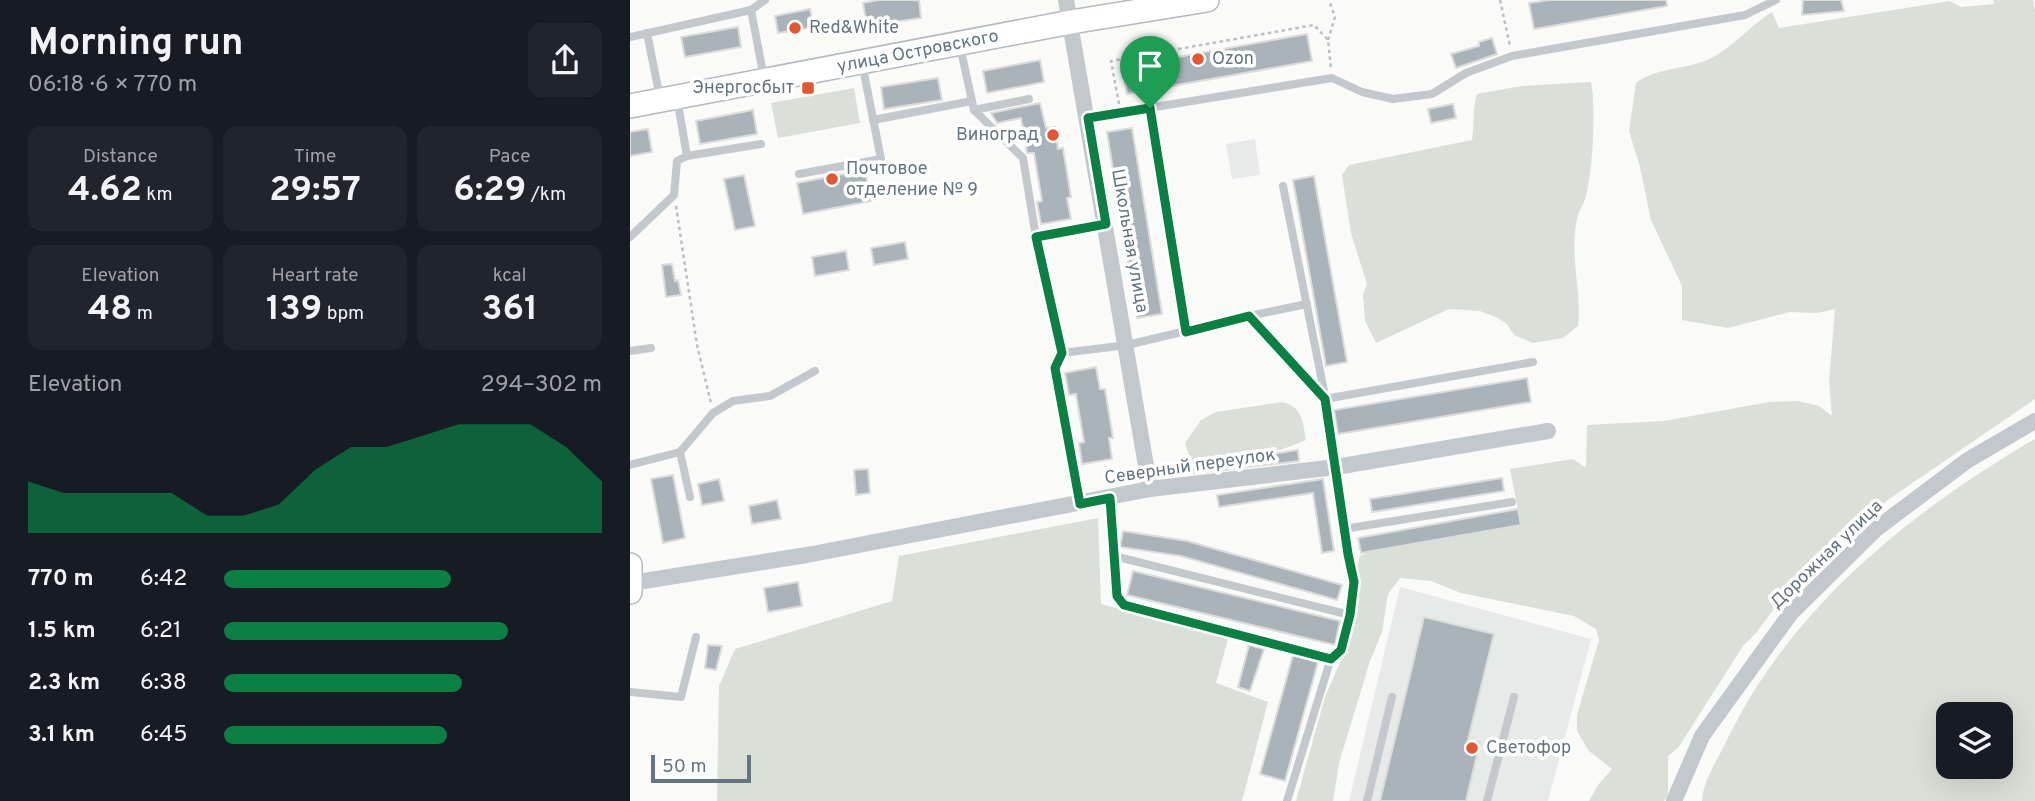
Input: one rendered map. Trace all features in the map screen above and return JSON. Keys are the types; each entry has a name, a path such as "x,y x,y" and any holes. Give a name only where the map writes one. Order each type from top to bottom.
{"main road":[{"name":"улица Островского","path":"630,106 959,43 1069,11 1207,0"},
{"path":"630,565 630,592"}],"street":[{"name":"Школьная улица","path":"1069,11 1150,489"},
{"name":"Дорожная улица","path":"1674,801 1702,736 1791,612 1876,529 1968,460 2035,421"},
{"name":"Северный переулок","path":"631,583 807,555 1150,489 1336,467 1548,431"}],"lane":[{"path":"630,37 751,10 765,0"},
{"path":"1088,118 1332,78 1362,92 1393,99 1432,94 1466,73 1512,56 1745,15 1776,0"},
{"path":"751,10 764,81"},
{"path":"647,33 687,156"},
{"path":"959,43 973,105 1023,158 1036,237 1062,353 1055,368 1080,504"},
{"path":"799,174 881,159 862,63"},
{"path":"873,120 1029,99"},
{"path":"1150,108 1186,332"},
{"path":"630,237 674,195 677,161 687,156 761,144"},
{"path":"1283,186 1325,399 1354,582 1350,615 1341,650 1331,659 1287,801"},
{"path":"1036,237 1106,224"},
{"path":"1062,353 1127,345 1307,304"},
{"path":"1249,316 1325,399"},
{"path":"630,351 651,348"},
{"path":"1325,399 1533,362"},
{"path":"630,465 680,452 713,413 733,401 770,396 816,371"},
{"path":"680,452 690,497"},
{"path":"1110,498 1117,596 1124,605 1331,659"},
{"path":"1344,529 1512,502"},
{"path":"1114,556 1350,615"},
{"path":"630,692 681,697 696,637"},
{"path":"1367,801 1392,697"},
{"path":"1487,801 1514,697"}],"path":[{"path":"1329,0 1335,17 1328,40 1332,78"},
{"path":"1500,0 1512,56"},
{"path":"1121,112 1111,61 1314,25 1328,40"},
{"path":"674,195 697,345 713,413"}],"shaded area":[{"path":"1993,0 2033,0 2035,11 2035,399 1889,499 1839,539 1794,582 1743,646 1678,748 1668,756 1668,795 1664,801 1589,801 1612,769 1589,751 1577,731 1577,715 1599,640 1596,629 1574,616 1461,593 1431,581 1400,578 1388,594 1382,632 1370,661 1339,763 1333,801 1296,801 1325,697 1352,635 1360,556 1371,551 1521,525 1510,469 1573,459 1586,468 1587,425 1664,421 1769,402 1798,401 1819,406 1832,416 1829,382 1835,309 1817,313 1790,312 1728,328 1682,320 1682,286 1651,220 1629,131 1636,83 1653,74 1700,63 1717,55 1772,12 1779,28 1950,1 1961,7 1994,4"},
{"path":"1591,82 1592,158 1574,246 1578,326 1563,338 1533,343 1514,335 1507,324 1498,318 1480,311 1449,309 1376,343 1365,321 1363,295 1367,284 1351,233 1342,175 1349,165 1472,140 1477,94 1521,86"},
{"path":"854,88 860,123 778,138 771,103"},
{"path":"1255,139 1260,175 1232,179 1226,144"},
{"path":"1282,402 1298,411 1306,440 1250,457 1191,462 1185,443 1201,420 1216,412"},
{"path":"2035,439 2035,801 1702,801 1711,771 1753,694 1784,648 1819,606 1858,568 1943,498"},
{"path":"1098,518 1101,604 1228,639 1216,683 1268,702 1242,801 717,801 719,686 735,649 892,601 899,556"},
{"path":"1400,587 1591,639 1548,801 1349,801"}],"building":[{"path":"879,0 919,0 921,18 867,26 863,3"},
{"path":"1549,0 1666,0 1667,6 1534,29 1529,3"},
{"path":"1803,0 1841,0 1844,11 1802,15"},
{"path":"810,9 814,27 778,33 775,16"},
{"path":"738,27 741,47 685,57 681,37"},
{"path":"1307,34 1312,61 1127,94 1122,67"},
{"path":"1492,38 1497,54 1456,68 1451,54 1479,46 1479,42"},
{"path":"1040,60 1044,82 987,93 983,71"},
{"path":"938,78 942,100 884,109 881,87"},
{"path":"1040,103 1046,128 1055,127 1058,149 1063,148 1071,197 1067,198 1071,219 1041,224 1037,202 1042,201 1034,153 1027,153 1021,118 997,123 991,113"},
{"path":"1453,104 1456,118 1431,123 1428,109"},
{"path":"753,110 757,134 700,144 696,121"},
{"path":"1132,128 1162,314 1137,318 1107,132"},
{"path":"648,129 652,152 630,156 630,132"},
{"path":"865,170 871,201 803,214 797,183"},
{"path":"744,175 755,226 735,230 724,179"},
{"path":"1314,176 1347,362 1326,366 1293,180"},
{"path":"905,242 908,259 874,265 871,248"},
{"path":"846,251 849,270 815,276 812,257"},
{"path":"672,264 681,295 666,297 662,265"},
{"path":"1096,367 1100,389 1105,389 1113,438 1109,438 1112,459 1082,464 1079,443 1084,442 1076,394 1069,395 1065,373"},
{"path":"1527,378 1531,402 1338,434 1334,410"},
{"path":"1298,450 1299,461 1162,477 1161,471"},
{"path":"868,469 870,493 856,495 854,470"},
{"path":"673,475 685,538 663,543 651,479"},
{"path":"1502,478 1504,491 1372,512 1370,499"},
{"path":"719,479 724,501 702,505 698,484"},
{"path":"1323,479 1334,551 1322,553 1313,493 1219,507 1217,495"},
{"path":"777,500 781,519 752,524 749,506"},
{"path":"1518,509 1521,525 1361,553 1358,538"},
{"path":"1123,531 1187,541 1342,585 1337,600 1181,556 1120,547"},
{"path":"1133,571 1340,621 1335,645 1127,595"},
{"path":"798,582 802,606 768,612 764,588"},
{"path":"1424,617 1494,634 1468,740 1480,742 1466,801 1380,801"},
{"path":"708,645 722,646 716,670 705,668"},
{"path":"1249,645 1264,649 1250,691 1238,687"},
{"path":"1293,655 1318,662 1285,781 1260,774"}],"place":[{"name":"Red&White","path":"795,28"},
{"name":"Ozon","path":"1198,59"},
{"name":"Энергосбыт","path":"808,88"},
{"name":"Виноград","path":"1053,135"},
{"name":"Почтовое отделение № 9","path":"832,179"},
{"name":"Светофор","path":"1472,748"}],"route":[{"path":"1150,108 1186,332 1249,316 1325,399 1354,582 1350,615 1341,650 1331,659 1124,605 1117,596 1110,498 1080,504 1055,368 1062,353 1036,237 1106,224 1088,118 1150,108"}]}
